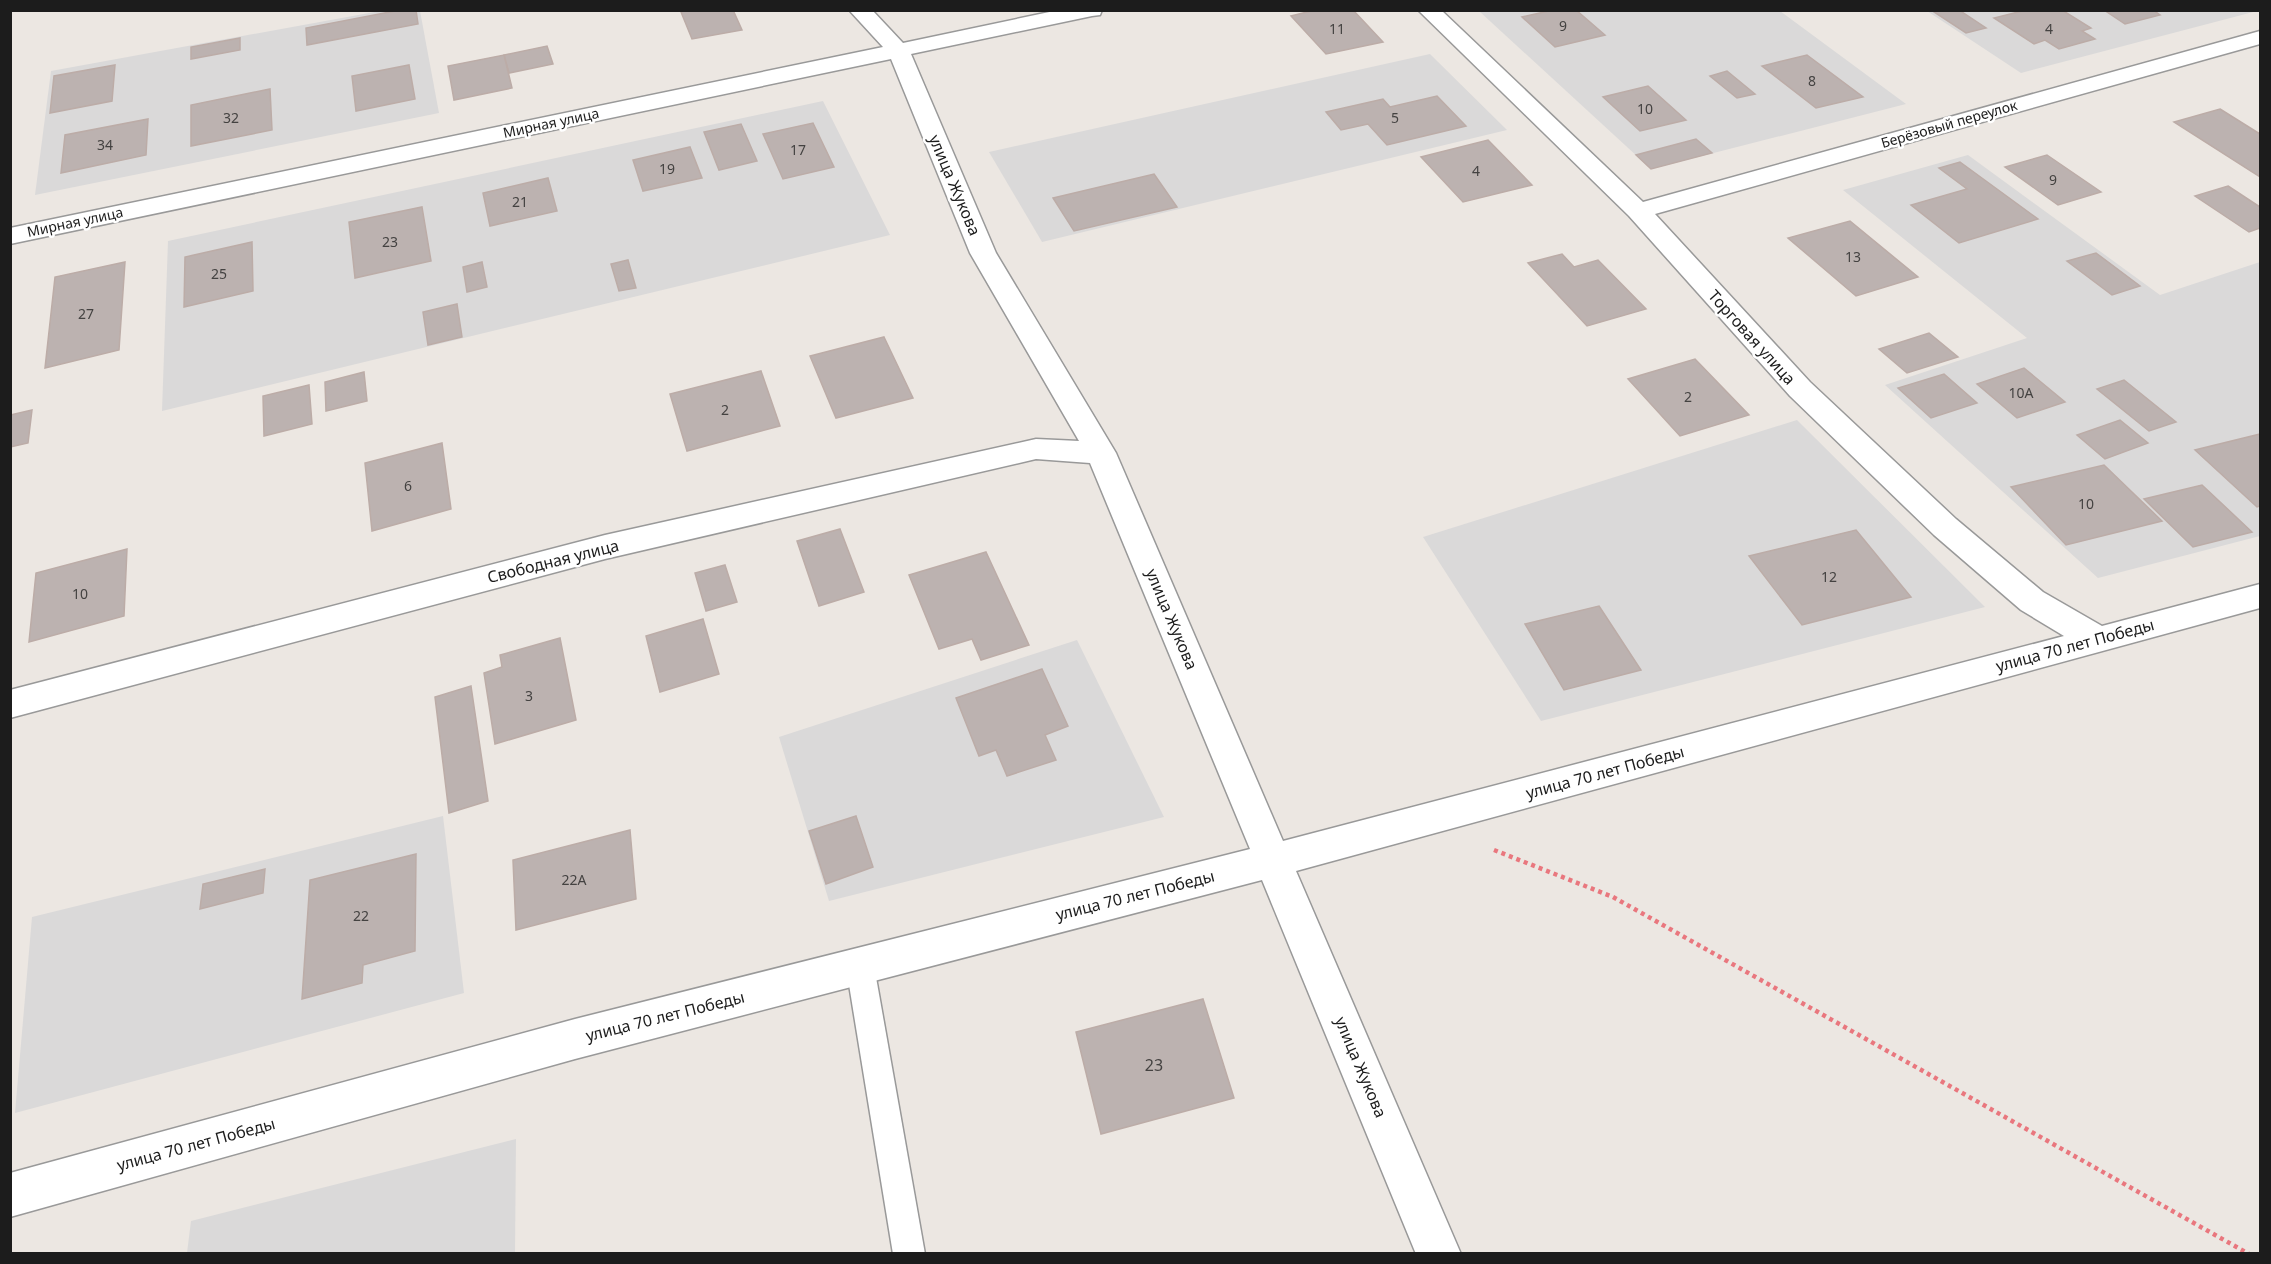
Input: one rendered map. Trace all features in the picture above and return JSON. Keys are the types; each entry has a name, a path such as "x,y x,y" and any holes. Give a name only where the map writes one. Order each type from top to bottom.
{"street":[{"name":"улица Жукова","path":"859,10 898,50 983,253 1101,453 1439,1254"},
{"name":"Мирная улица","path":"10,236 1092,10"},
{"name":"Торговая улица","path":"1428,10 1638,212 1800,389 1945,527 2032,602 2097,639"},
{"name":"Берёзовый переулок","path":"1638,212 2260,37"},
{"name":"Свободная улица","path":"10,704 616,544 1036,449 1101,453"},
{"name":"улица 70 лет Победы","path":"10,1195 575,1039 1422,822 2260,596"}],"lane":[{"path":"860,966 909,1254"}],"path":[{"path":"1422,822 1612,897 2249,1254"}],"shaded area":[{"path":"380,11 420,11 439,113 35,195 51,71"},
{"path":"1479,11 1780,11 1906,104 1651,169"},
{"path":"1927,11 2257,11 2021,73"},
{"path":"1430,54 1507,130 1042,242 989,152"},
{"path":"823,101 890,235 162,411 168,241"},
{"path":"1968,155 2160,295 2260,262 2260,536 2098,578 1885,385 2027,338 1843,190"},
{"path":"1797,420 1985,607 1541,721 1423,537"},
{"path":"1077,640 1164,817 829,901 779,737"},
{"path":"443,816 464,993 15,1113 32,917"},
{"path":"516,1139 515,1253 187,1253 191,1221"}],"building":[{"path":"400,10 416,10 418,24 307,45 306,28"},
{"path":"733,10 742,30 692,39 681,12"},
{"path":"1315,10 1353,10 1383,42 1326,54 1291,16"},
{"path":"1553,10 1576,10 1605,35 1555,47 1522,17"},
{"path":"1931,10 1959,10 1986,28 1966,33"},
{"path":"2026,10 2062,10 2091,28 2082,31 2095,39 2059,49 2045,40 2034,44 1994,18"},
{"path":"2104,10 2153,10 2160,15 2125,24"},
{"path":"240,38 240,50 191,59 191,47"},
{"path":"547,46 553,64 509,73 504,55"},
{"path":"504,55 512,88 454,100 448,66"},
{"path":"1807,55 1863,97 1816,108 1762,66"},
{"path":"115,65 112,101 50,113 54,76"},
{"path":"409,65 415,99 356,111 352,76"},
{"path":"1727,71 1755,94 1737,98 1710,76"},
{"path":"1648,86 1686,120 1640,131 1603,97"},
{"path":"270,89 272,130 191,146 191,105"},
{"path":"1437,96 1466,126 1387,145 1368,124 1341,130 1326,112 1383,99 1390,107"},
{"path":"2220,109 2260,134 2260,177 2174,122"},
{"path":"148,119 146,155 61,173 65,135"},
{"path":"813,123 834,167 783,179 763,134"},
{"path":"741,124 757,161 719,170 704,132"},
{"path":"1696,139 1712,153 1651,169 1636,155"},
{"path":"1488,140 1532,185 1463,202 1421,157"},
{"path":"690,147 702,178 643,191 633,160"},
{"path":"2047,155 2101,192 2058,205 2005,167"},
{"path":"1960,162 2038,219 1959,243 1911,205 1967,189 1939,168"},
{"path":"1154,174 1177,207 1074,231 1053,198"},
{"path":"548,178 557,211 490,226 483,193"},
{"path":"2228,186 2260,207 2260,228 2249,232 2195,196"},
{"path":"422,207 431,261 355,278 349,222"},
{"path":"1850,221 1918,277 1856,296 1788,238"},
{"path":"252,242 253,291 184,307 185,257"},
{"path":"2096,253 2140,286 2112,295 2067,261"},
{"path":"1562,254 1574,267 1598,260 1646,309 1587,326 1528,263"},
{"path":"628,260 636,288 619,291 611,264"},
{"path":"125,262 119,350 45,368 55,277"},
{"path":"482,262 487,287 467,292 463,267"},
{"path":"457,304 462,337 428,345 423,312"},
{"path":"1929,333 1958,357 1907,373 1879,349"},
{"path":"884,337 913,398 836,418 810,356"},
{"path":"1695,359 1749,415 1680,436 1628,379"},
{"path":"2024,368 2065,402 2017,418 1977,384"},
{"path":"761,371 780,426 687,451 670,394"},
{"path":"364,372 367,401 326,411 325,382"},
{"path":"1944,374 1977,403 1931,418 1898,388"},
{"path":"2124,380 2176,422 2149,431 2097,389"},
{"path":"309,385 312,424 264,436 263,396"},
{"path":"32,410 28,443 10,447 10,415"},
{"path":"2120,420 2148,443 2105,459 2077,435"},
{"path":"2260,434 2260,506 2257,507 2195,450"},
{"path":"442,443 451,509 372,531 365,463"},
{"path":"2104,465 2162,521 2066,545 2011,487"},
{"path":"2202,485 2252,532 2193,547 2144,499"},
{"path":"840,529 864,592 819,606 797,541"},
{"path":"1856,530 1911,597 1802,625 1749,556"},
{"path":"127,549 124,616 29,642 36,573"},
{"path":"986,552 1029,645 981,660 972,639 939,649 909,575"},
{"path":"725,565 737,602 706,611 695,573"},
{"path":"1599,606 1641,670 1564,690 1525,624"},
{"path":"703,619 719,674 660,692 646,636"},
{"path":"560,638 576,720 495,744 484,673 502,667 500,655"},
{"path":"1042,669 1068,726 1045,735 1056,760 1007,776 996,750 979,756 956,698"},
{"path":"471,686 488,801 449,813 435,697"},
{"path":"856,816 873,867 826,884 809,831"},
{"path":"630,830 636,899 516,930 513,860"},
{"path":"416,854 415,951 363,965 362,983 302,999 310,880"},
{"path":"265,869 263,893 200,909 203,884"},
{"path":"1203,999 1234,1098 1101,1134 1076,1032"}]}
